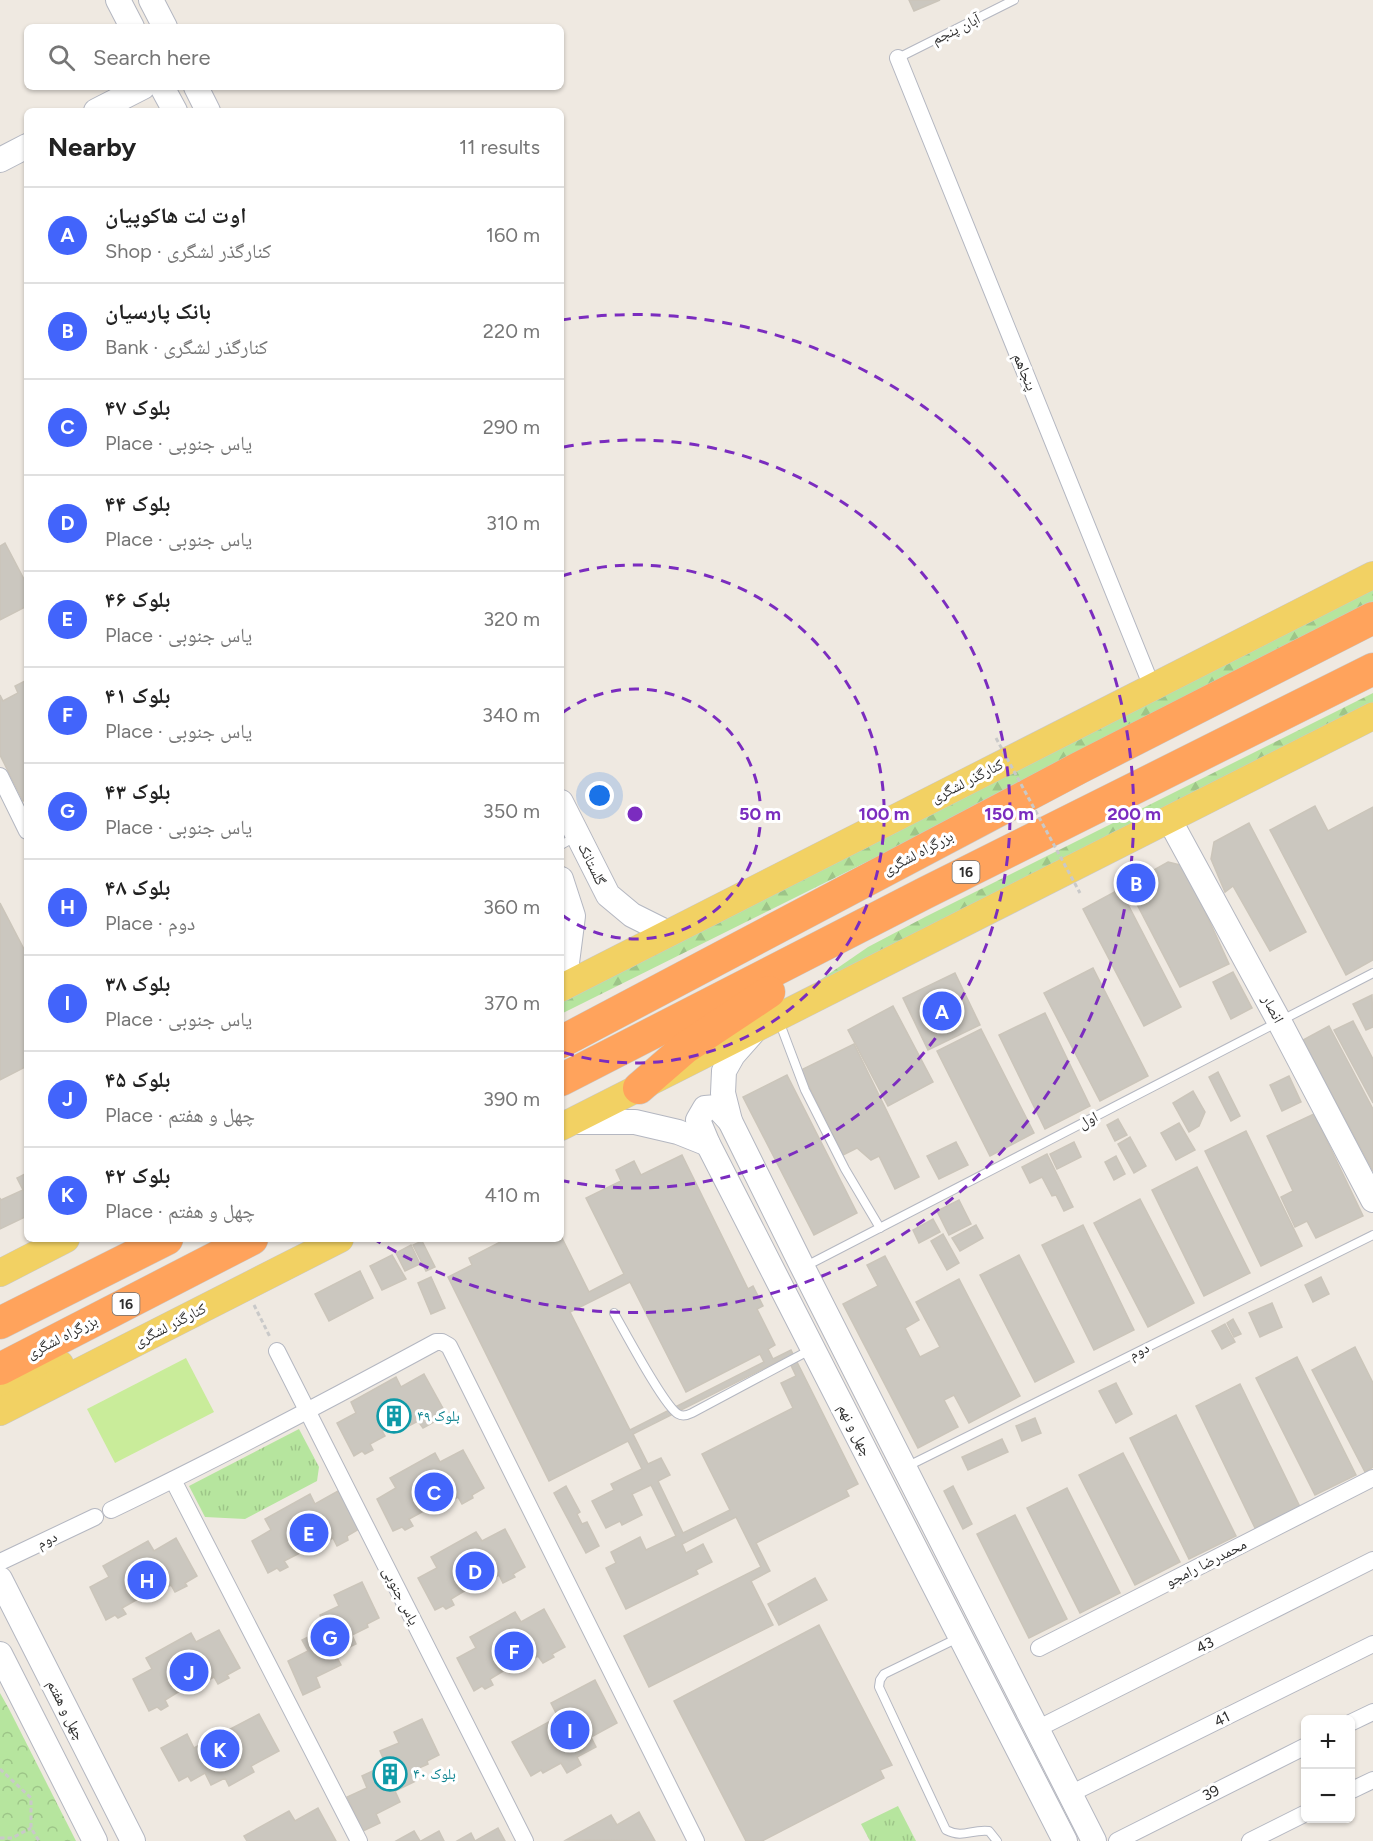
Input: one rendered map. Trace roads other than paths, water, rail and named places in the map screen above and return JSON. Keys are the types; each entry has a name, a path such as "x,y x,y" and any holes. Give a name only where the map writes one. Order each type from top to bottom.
{"highway":[{"name":"بزرگراه لشگری","path":"564,1040 1069,773 1373,618"},
{"name":"16","path":"564,1078 894,909 1373,669"},
{"path":"639,1088 685,1048 894,909"},
{"path":"0,1323 161,1242"},
{"name":"بزرگراه لشگری","path":"0,1369 246,1242"}],"main road":[{"name":"کنارگذر لشگری","path":"564,986 1373,575"},
{"path":"567,1124 1373,716"},
{"path":"0,1273 60,1242"},
{"name":"کنارگذر لشگری","path":"0,1412 334,1242"},
{"path":"0,1387 207,1306"}],"street":[{"path":"118,0 130,24"},
{"path":"152,0 164,24"},
{"name":"پنجاهم","path":"898,58 1152,687"},
{"path":"102,108 137,90"},
{"path":"164,90 173,108"},
{"path":"198,90 206,108"},
{"path":"0,160 24,148"},
{"path":"0,776 24,825"},
{"name":"گلستانک","path":"564,816 569,840 608,896 632,915 668,933"},
{"name":"انصار","path":"1169,819 1373,1200"},
{"path":"564,888 573,916 564,974"},
{"name":"چهل و نهم","path":"766,1023 733,1055 724,1071 723,1093 730,1121 802,1268 1094,1841"},
{"name":"چهل و نهم","path":"730,1121 717,1107 705,1108 698,1120 708,1144 1065,1841"},
{"path":"567,1124 635,1122 678,1132 708,1144"},
{"path":"111,1510 308,1412 436,1342 442,1342 449,1346 696,1841"},
{"name":"یاس جنوبی","path":"277,1351 525,1841"},
{"name":"محمدرضا رامجو","path":"1039,1648 1373,1479"},
{"path":"174,1480 359,1841"},
{"name":"دوم","path":"0,1563 95,1517"},
{"name":"43","path":"1037,1729 1373,1560"},
{"name":"چهل و هفتم","path":"0,1579 133,1841"},
{"name":"41","path":"1070,1794 1373,1644"},
{"path":"0,1654 95,1841"},
{"path":"1355,1721 1373,1712"},
{"name":"39","path":"1117,1841 1301,1748"},
{"path":"1355,1789 1373,1780"},
{"path":"1250,1841 1301,1815"}],"lane":[{"name":"آبان پنجم","path":"898,58 1014,0"},
{"name":"اول","path":"802,1268 1373,973"},
{"path":"766,1023 805,1090 845,1169 880,1228"},
{"name":"دوم","path":"904,1468 1373,1235"},
{"path":"614,1313 666,1400 678,1414 684,1416 813,1348"},
{"path":"960,1637 884,1674 879,1687 946,1830 956,1835 978,1830 989,1831 997,1841"}],"place":[{"name":"بانک پارسیان","path":"1136,883"},
{"name":"اوت لت هاکوپیان","path":"942,1011"},
{"name":"بلوک ۴۹","path":"394,1416"},
{"name":"بلوک ۴۷","path":"434,1492"},
{"name":"بلوک ۴۶","path":"309,1533"},
{"name":"بلوک ۴۴","path":"475,1571"},
{"name":"بلوک ۴۸","path":"147,1580"},
{"name":"بلوک ۴۳","path":"330,1637"},
{"name":"بلوک ۴۱","path":"514,1651"},
{"name":"بلوک ۴۵","path":"189,1672"},
{"name":"بلوک ۳۸","path":"570,1730"},
{"name":"بلوک ۴۲","path":"220,1749"},
{"name":"بلوک ۴۰","path":"390,1774"}]}
